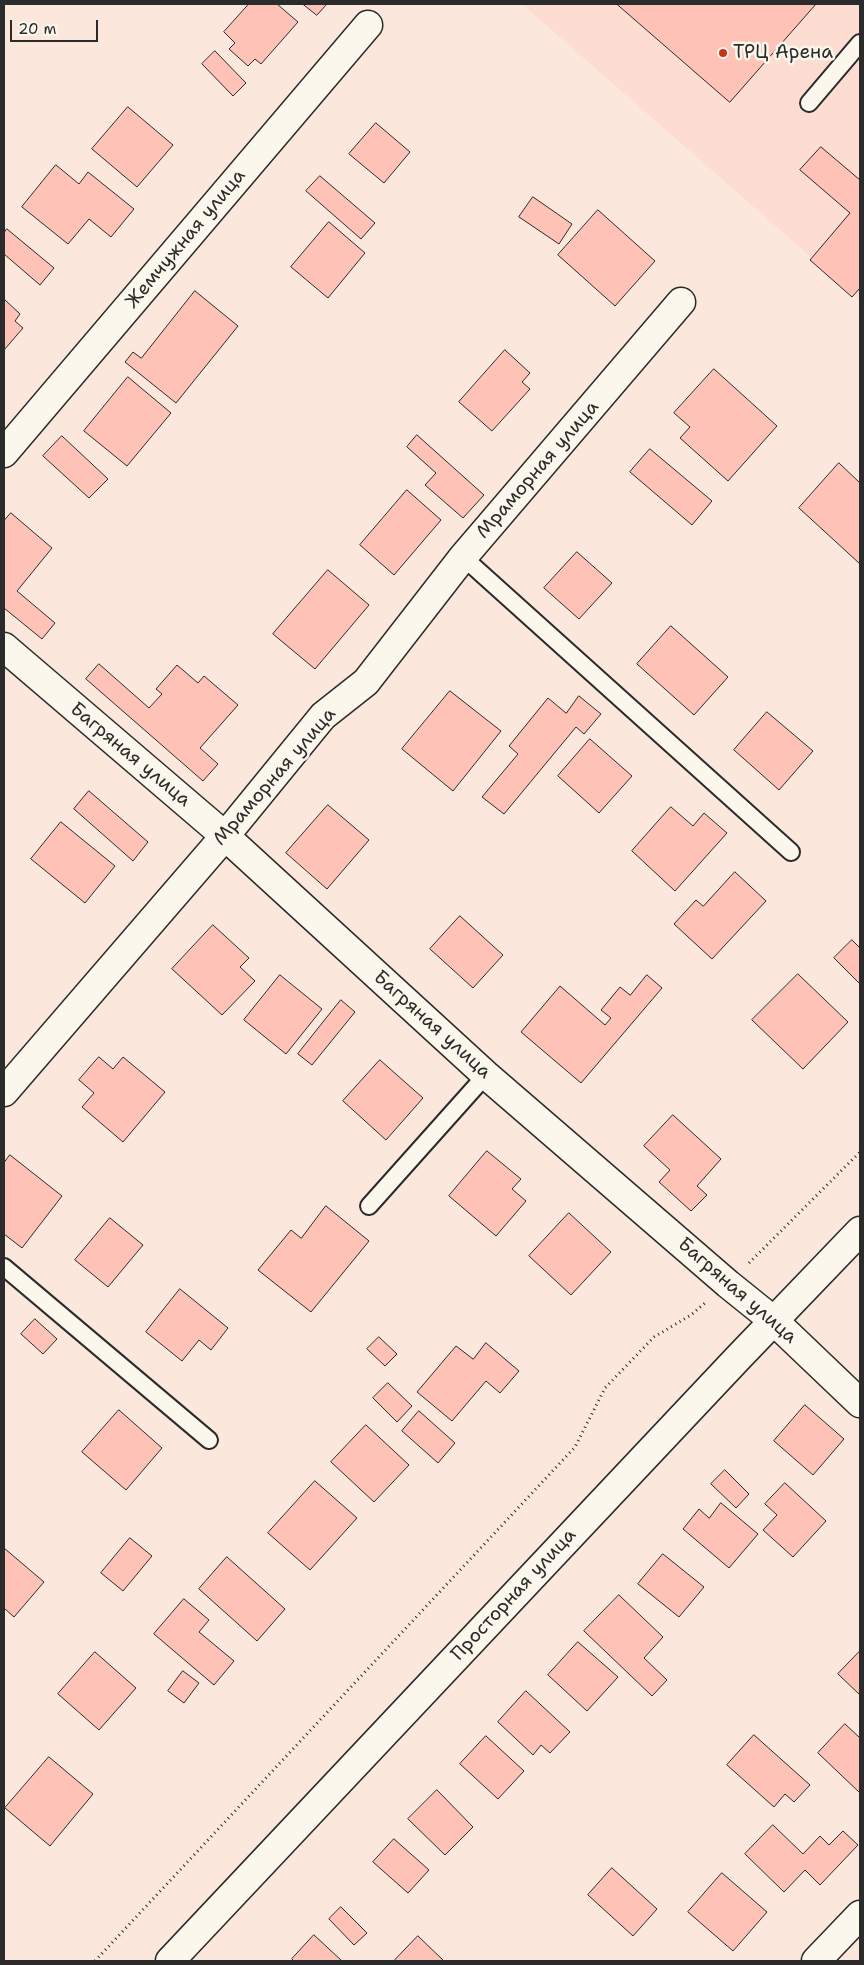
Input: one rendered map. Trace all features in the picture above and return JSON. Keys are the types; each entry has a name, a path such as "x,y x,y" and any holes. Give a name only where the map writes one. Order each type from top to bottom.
{"street":[{"name":"Жемчужная улица","path":"4,453 368,25"},
{"name":"Мраморная улица","path":"4,1092 225,836 323,716 366,682 463,557 681,302"},
{"name":"Багряная улица","path":"4,647 225,836 486,1075 728,1284 774,1321 860,1402"},
{"name":"Просторная улица","path":"170,1961 860,1231"},
{"path":"816,1961 860,1915"}],"lane":[{"path":"809,103 860,43"},
{"path":"463,557 791,852"},
{"path":"369,1206 486,1075"},
{"path":"4,1267 209,1440"}],"path":[{"path":"95,1961 575,1447 605,1388 654,1337 691,1315 728,1284 860,1152"}],"shaded area":[{"path":"522,4 860,4 860,300"}],"building":[{"path":"249,4 277,4 298,22 261,64 255,59 248,66 229,49 235,43 224,32"},
{"path":"303,4 327,4 317,15"},
{"name":"ТРЦ Арена","path":"617,4 816,4 730,102"},
{"path":"215,51 246,83 233,96 202,64"},
{"path":"128,107 173,145 137,187 92,149"},
{"path":"376,123 410,152 384,183 349,154"},
{"path":"821,147 860,180 860,288 852,297 810,260 850,213 800,170"},
{"path":"56,165 79,184 88,172 134,209 111,237 89,219 68,244 22,207"},
{"path":"320,176 375,223 361,239 306,191"},
{"path":"533,197 572,224 559,244 519,217"},
{"path":"598,210 655,261 615,306 558,255"},
{"path":"329,222 365,253 328,298 291,267"},
{"path":"7,229 54,268 40,285 4,254 4,233"},
{"path":"195,291 238,326 176,403 125,362 133,352 141,358"},
{"path":"4,299 20,314 15,321 23,328 4,350"},
{"path":"505,350 530,373 522,382 530,389 492,431 459,402"},
{"path":"714,369 777,426 728,481 680,438 690,427 674,413"},
{"path":"128,377 171,413 127,466 84,431"},
{"path":"417,435 484,495 463,518 425,485 436,473 407,447"},
{"path":"62,436 108,479 89,498 43,456"},
{"path":"650,449 712,501 692,525 630,472"},
{"path":"839,463 860,483 860,564 799,508"},
{"path":"407,490 441,520 394,575 360,545"},
{"path":"11,513 52,548 17,591 55,623 42,639 4,608 4,521"},
{"path":"577,552 612,583 579,619 544,588"},
{"path":"328,570 369,605 315,669 273,634"},
{"path":"671,626 728,677 694,715 637,664"},
{"path":"99,664 149,708 162,694 156,689 177,665 198,683 204,676 238,705 200,748 218,764 203,781 86,679"},
{"path":"450,691 501,731 453,791 402,749"},
{"path":"579,696 601,714 584,734 576,727 504,814 482,797 518,754 509,746 548,698 566,713"},
{"path":"767,712 813,751 779,790 734,750"},
{"path":"590,739 632,776 599,813 558,776"},
{"path":"89,791 148,842 133,861 74,809"},
{"path":"328,805 369,840 327,889 286,853"},
{"path":"671,807 693,826 704,813 727,833 675,891 632,851"},
{"path":"61,822 115,866 85,903 31,859"},
{"path":"735,872 766,901 712,959 674,924 696,900 703,906"},
{"path":"460,916 503,955 473,988 430,949"},
{"path":"213,925 249,958 240,967 255,981 222,1015 172,969"},
{"path":"852,940 860,948 860,984 834,958"},
{"path":"798,974 848,1022 803,1069 752,1020"},
{"path":"280,975 322,1009 286,1054 244,1020"},
{"path":"647,975 662,988 581,1083 521,1032 560,986 605,1025 611,1018 601,1010 620,987 630,995"},
{"path":"341,1000 355,1012 312,1065 298,1054"},
{"path":"99,1057 113,1069 123,1057 165,1092 123,1142 82,1107 94,1093 79,1080"},
{"path":"380,1060 423,1098 386,1140 343,1101"},
{"path":"673,1115 721,1159 697,1186 707,1195 691,1211 659,1182 670,1170 644,1146"},
{"path":"487,1151 521,1179 512,1189 526,1201 496,1236 449,1196"},
{"path":"10,1155 62,1196 22,1248 4,1234 4,1163"},
{"path":"326,1206 369,1241 311,1312 258,1270 291,1230 301,1238"},
{"path":"569,1213 611,1252 571,1295 529,1256"},
{"path":"110,1218 143,1245 108,1287 75,1260"},
{"path":"180,1289 228,1328 211,1350 199,1340 182,1361 146,1332"},
{"path":"35,1319 57,1339 43,1354 21,1334"},
{"path":"379,1337 397,1354 385,1366 367,1349"},
{"path":"486,1343 519,1371 500,1393 486,1381 452,1421 417,1392 456,1346 473,1359"},
{"path":"388,1383 412,1406 397,1422 373,1398"},
{"path":"805,1405 844,1439 813,1475 774,1441"},
{"path":"119,1410 162,1448 126,1490 82,1452"},
{"path":"419,1411 455,1443 438,1463 402,1431"},
{"path":"366,1425 409,1465 374,1502 331,1462"},
{"path":"725,1470 749,1494 736,1508 711,1484"},
{"path":"315,1481 357,1518 310,1570 268,1533"},
{"path":"785,1483 826,1521 793,1557 763,1530 777,1515 765,1504"},
{"path":"721,1503 758,1534 729,1568 683,1529 699,1509 709,1518"},
{"path":"130,1538 152,1556 123,1591 101,1573"},
{"path":"4,1548 44,1582 14,1617 4,1608"},
{"path":"663,1554 704,1587 679,1617 638,1584"},
{"path":"227,1557 285,1609 257,1641 199,1589"},
{"path":"619,1595 663,1637 644,1658 667,1680 652,1696 584,1631"},
{"path":"184,1599 209,1620 199,1632 234,1661 214,1685 154,1634"},
{"path":"578,1642 618,1677 587,1711 548,1675"},
{"path":"860,1651 860,1695 838,1674"},
{"path":"95,1652 136,1688 99,1730 58,1694"},
{"path":"183,1671 199,1683 184,1703 168,1691"},
{"path":"526,1691 570,1732 550,1753 541,1745 533,1755 498,1722"},
{"path":"845,1724 860,1738 860,1793 818,1753"},
{"path":"754,1735 810,1785 794,1802 785,1794 774,1807 727,1765"},
{"path":"486,1736 524,1771 498,1799 460,1764"},
{"path":"49,1757 93,1794 50,1846 5,1808"},
{"path":"437,1790 473,1827 445,1855 408,1819"},
{"path":"773,1825 803,1854 820,1836 829,1845 843,1831 858,1845 820,1885 805,1870 784,1892 745,1854"},
{"path":"394,1839 429,1870 408,1893 373,1862"},
{"path":"612,1868 657,1909 633,1936 588,1895"},
{"path":"722,1873 767,1912 733,1951 688,1912"},
{"path":"341,1907 367,1933 354,1945 329,1919"},
{"path":"314,1935 342,1961 294,1961 292,1959"},
{"path":"418,1936 444,1961 394,1961"}],"place":[{"name":"ТРЦ Арена","path":"723,53"}]}
